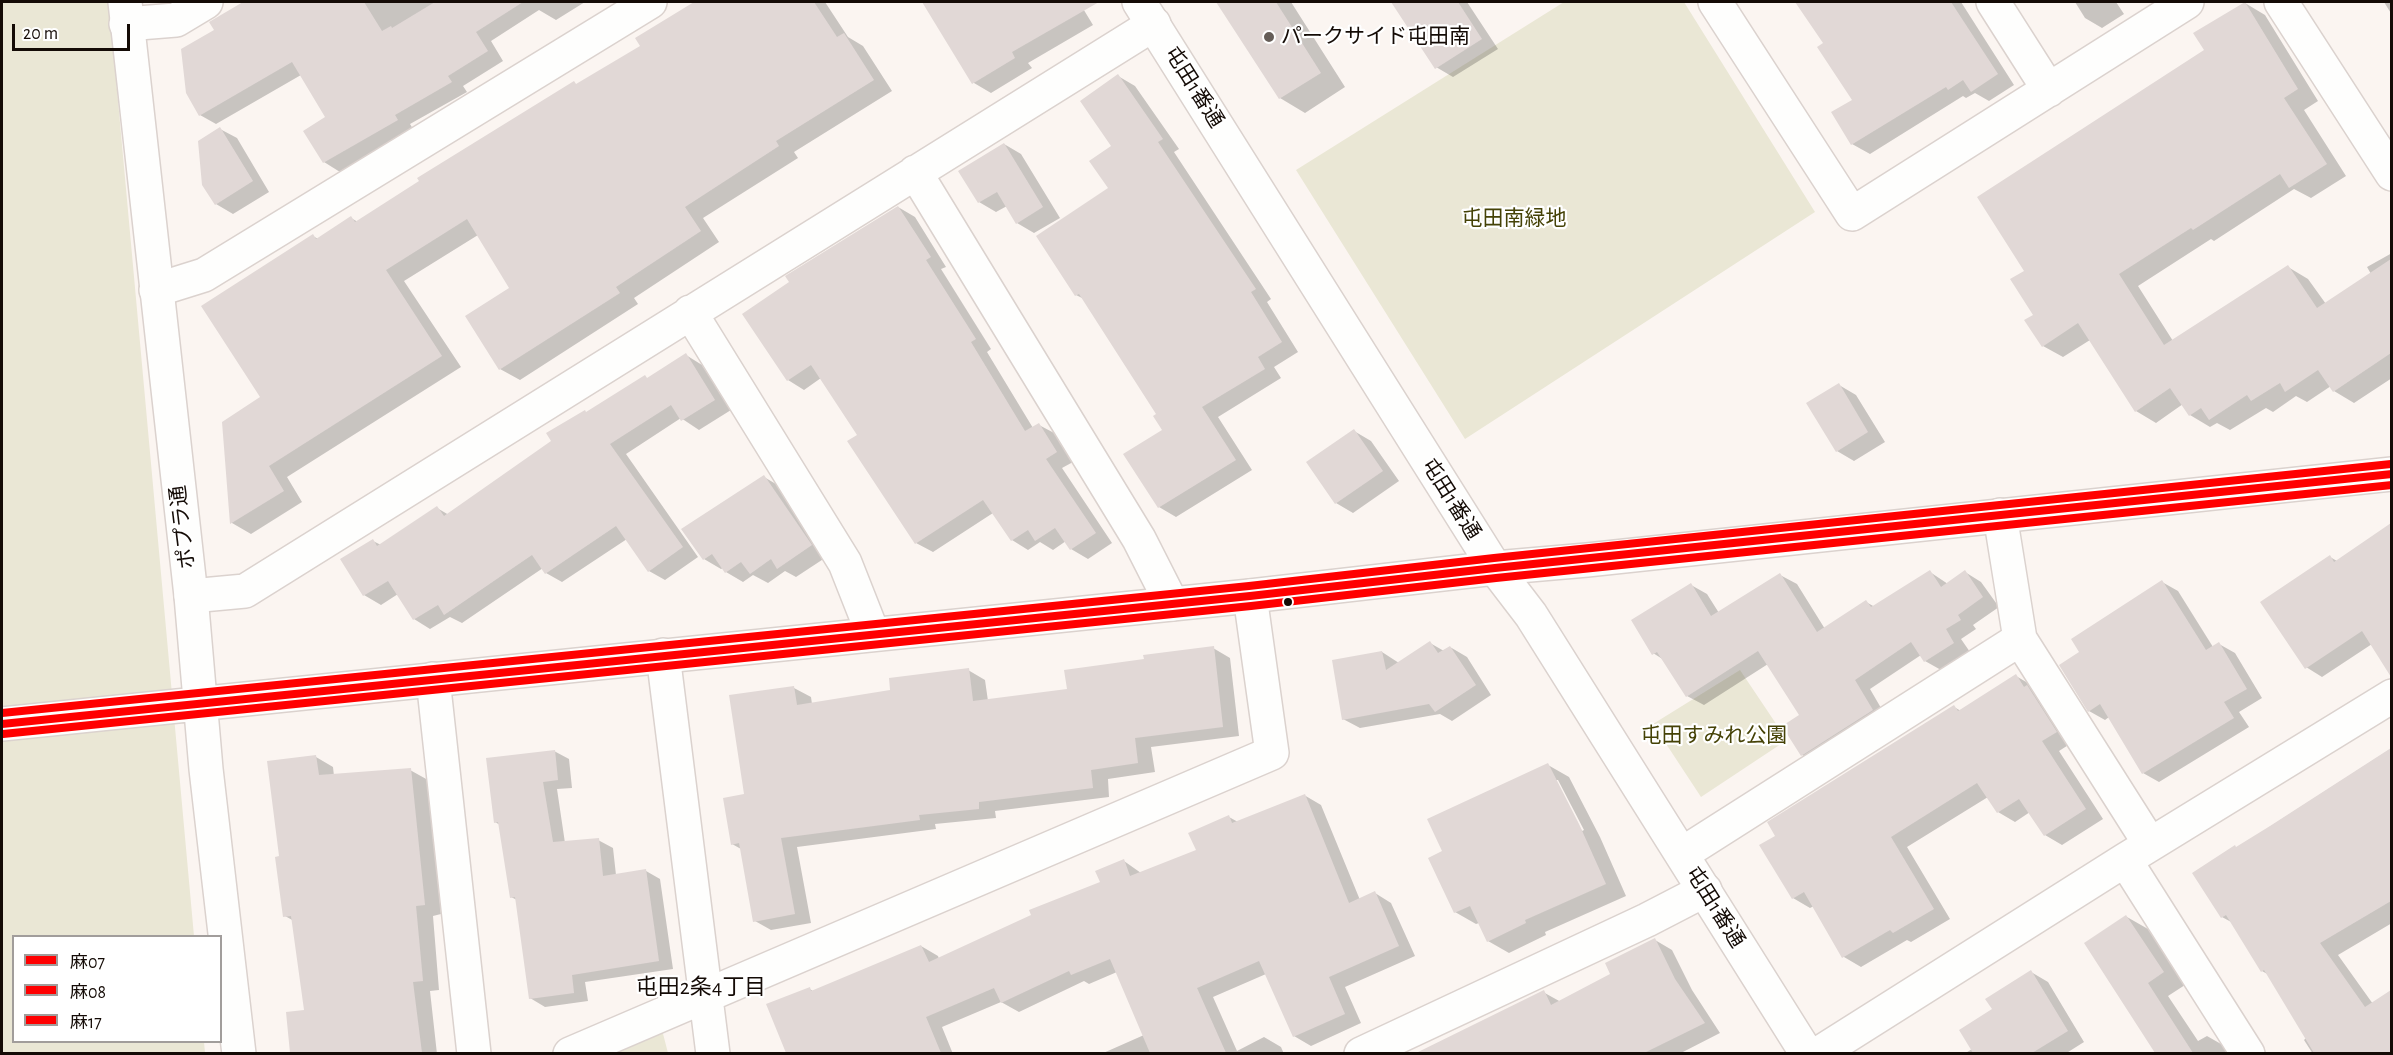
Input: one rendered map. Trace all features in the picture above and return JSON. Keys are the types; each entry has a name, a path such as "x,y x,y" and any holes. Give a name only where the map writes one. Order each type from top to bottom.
{"street":[{"path":"125,13 176,20 206,2"},
{"path":"156,290 204,275 650,2"},
{"path":"1715,2 1852,214 2187,2"},
{"path":"1993,2 2049,90"},
{"path":"2281,2 2391,174"},
{"name":"ポプラ通","path":"125,13 191,596 200,703 239,1053"},
{"path":"191,596 245,591 915,172 1147,13"},
{"name":"屯田1番通","path":"1147,13 1495,568 1531,615 1807,1053"},
{"path":"915,172 1139,539 1172,604"},
{"path":"690,312 845,563 873,634"},
{"path":"2,724 1250,596 2391,474"},
{"path":"2000,515 2020,639 2248,1053"},
{"path":"570,1053 706,997 1272,753 1250,596"},
{"path":"1682,854 2020,639"},
{"path":"663,656 713,1053"},
{"path":"433,679 474,1053"},
{"path":"1818,1053 2391,696"},
{"path":"1361,1053 1647,920 1705,890"}],"green space":[{"path":"2,2 109,2 194,935 12,935 12,1043 204,1043 205,1053 2,1054"},
{"name":"屯田南緑地","path":"1564,2 1684,2 1815,212 1465,439 1296,170"},
{"name":"屯田すみれ公園","path":"1740,670 1787,740 1701,797 1653,724"},
{"path":"661,1026 668,1053 597,1054"}],"building":[{"path":"243,2 364,2 382,31 391,26 392,28 435,2 523,2 476,32 488,51 448,76 452,82 395,115 398,120 323,163 303,131 325,117 292,62 199,116 186,93 181,49 214,30 209,22"},
{"path":"694,2 814,2 837,37 844,33 874,80 776,141 779,146 685,207 701,231 616,287 620,293 499,370 465,316 509,288 467,219 386,270 442,356 269,466 284,491 230,524 222,422 260,397 201,306 313,234 316,239 351,216 355,222 419,181 417,178 574,81 576,84 640,46 635,38"},
{"path":"922,2 1099,2 1012,52 1015,58 972,84"},
{"name":"パークサイド屯田南","path":"1216,2 1276,2 1321,73 1279,99"},
{"path":"1391,2 1458,2 1482,39 1435,69"},
{"path":"1795,2 1951,2 1998,74 1971,92 1963,80 1948,90 1946,87 1851,145 1831,112 1852,100 1817,47 1823,43"},
{"path":"2245,2 2298,89 2284,98 2327,164 2289,188 2280,174 2119,274 2164,345 2288,265 2317,308 2391,259 2391,353 2333,392 2318,370 2285,392 2280,383 2251,401 2247,395 2209,420 2201,408 2189,416 2170,388 2135,412 2078,323 2042,347 2024,320 2033,315 2010,279 2024,271 1977,197 2204,50 2193,33"},
{"path":"1118,74 1163,139 1158,142 1256,289 1251,292 1282,342 1258,357 1265,369 1202,407 1236,460 1158,508 1123,454 1162,430 1153,416 1156,414 1079,294 1075,296 1036,236 1108,188 1089,161 1111,146 1080,101"},
{"path":"220,127 253,181 215,205 202,185 198,141"},
{"path":"1004,143 1043,207 1016,224 997,192 978,203 958,171"},
{"path":"898,206 931,257 926,260 976,339 971,342 1025,431 1039,423 1057,452 1046,459 1096,533 1070,550 1055,528 1035,541 1028,530 1011,541 983,500 915,544 847,441 857,435 811,365 787,381 742,314 789,282 785,276"},
{"path":"686,353 715,400 681,421 671,405 610,444 683,547 648,572 616,526 545,574 532,555 444,615 438,605 413,620 388,581 363,596 340,559 373,539 377,546 437,506 444,516 551,441 546,433 585,410 586,412 645,375 647,378"},
{"path":"1839,383 1868,432 1836,452 1806,403"},
{"path":"1354,429 1383,471 1335,504 1306,462"},
{"path":"764,475 812,545 777,569 771,559 750,574 741,562 725,573 712,554 703,560 681,529"},
{"path":"2391,523 2391,677 2362,631 2305,669 2260,602 2330,555 2334,562"},
{"path":"1930,570 1941,587 1965,570 1983,597 1958,615 1961,620 1946,629 1954,643 1924,662 1911,642 1855,680 1873,710 1801,756 1782,726 1799,715 1758,651 1686,697 1657,652 1652,655 1631,620 1691,583 1711,616 1780,573 1817,632 1866,600 1871,607"},
{"path":"2162,580 2206,650 2219,642 2247,689 2224,702 2234,718 2142,774 2100,704 2088,712 2059,665 2079,652 2071,639"},
{"path":"1430,641 1438,653 1450,646 1476,685 1435,712 1429,704 1342,720 1332,660 1382,651 1386,670"},
{"path":"1214,646 1223,727 1135,738 1138,763 1091,770 1093,788 979,802 979,809 919,815 920,820 781,838 795,914 753,922 739,843 731,845 723,798 744,794 729,695 794,686 797,705 890,690 889,678 969,668 973,701 1067,689 1064,670 1144,659 1143,655"},
{"path":"2016,674 2024,687 2027,685 2057,732 2042,741 2086,809 2044,836 2019,799 1997,813 1977,783 1891,837 1934,909 1893,933 1890,930 1842,958 1804,892 1792,899 1759,845 1775,836 1767,822 1954,705 1958,711"},
{"path":"2391,748 2391,901 2320,943 2365,1007 2391,990 2391,1053 2314,1053 2264,970 2261,972 2226,915 2221,918 2192,873"},
{"path":"555,750 558,780 543,782 553,842 599,838 603,876 646,869 659,961 572,975 574,993 529,999 515,897 510,898 498,822 494,823 486,758"},
{"path":"316,755 319,775 411,768 425,905 416,906 423,981 413,982 422,1053 290,1053 286,1012 304,1010 291,916 283,917 275,857 279,856 267,761"},
{"path":"1548,763 1606,884 1525,920 1526,923 1487,942 1470,906 1454,913 1428,858 1442,851 1427,819"},
{"path":"1305,794 1349,903 1375,891 1399,946 1329,977 1345,1014 1293,1037 1259,961 1197,988 1226,1053 1150,1053 1110,959 1071,975 1069,971 1001,1003 994,988 926,1017 941,1053 786,1053 766,1004 810,987 811,991 921,945 929,962 1031,915 1029,910 1100,882 1095,871 1124,859 1130,876 1196,850 1188,833 1229,815 1232,823"},
{"path":"2126,915 2164,972 2148,983 2193,1053 2155,1053 2084,943"},
{"path":"1655,938 1675,979 1705,1023 1644,1053 1416,1053 1544,990 1551,1005 1610,974 1605,963"},
{"path":"2031,970 2068,1031 2032,1053 1973,1053 1959,1030 1992,1009 1985,999"}],"transit line":[{"name":"麻17","path":"2,713 1249,586 1494,558 2391,464"},
{"name":"麻07","path":"2,724 1250,596 1495,568 2392,474"},
{"name":"麻08","path":"3,734 1251,606 1496,578 2392,485"}],"place":[{"name":"パークサイド屯田南","path":"1269,37"}],"district":[{"name":"屯田2条4丁目","path":"701,987"}]}
